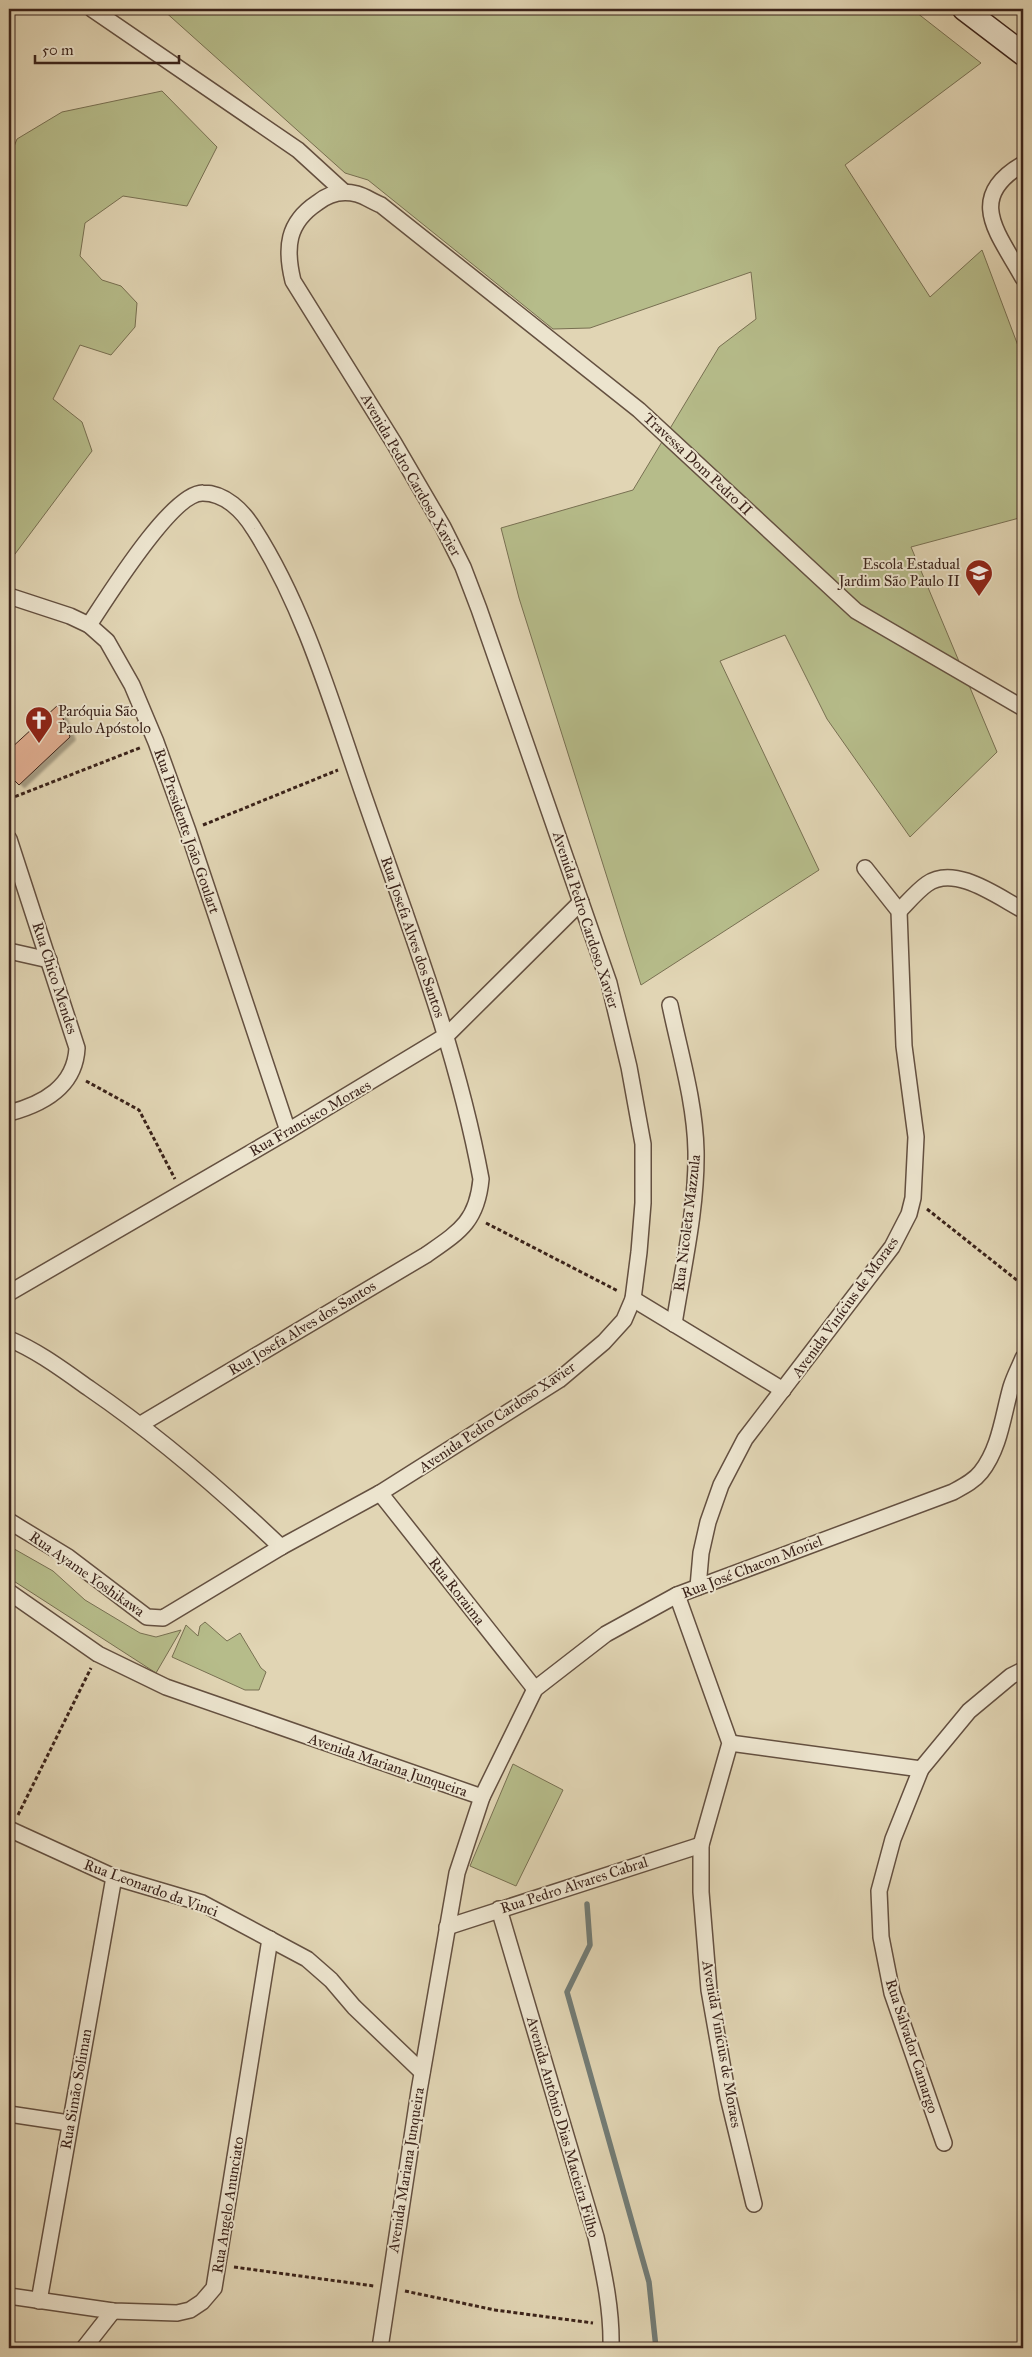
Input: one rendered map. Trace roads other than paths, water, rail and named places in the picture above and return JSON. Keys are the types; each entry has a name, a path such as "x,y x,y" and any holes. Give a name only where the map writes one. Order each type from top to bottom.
{"street":[{"path":"92,9 298,150 344,192"},
{"path":"964,9 1023,54"},
{"path":"1023,164 1012,171 999,184 993,193 990,205 992,220 1023,278"},
{"name":"Travessa Dom Pedro II","path":"344,192 357,194 381,205 639,410 856,610 1023,708"},
{"name":"Avenida Pedro Cardoso Xavier","path":"167,1616 281,1547 380,1493 559,1380 604,1342 624,1320 633,1298 643,1203 643,1144 629,1067 609,983 463,566 394,443 293,281 288,261 290,239 297,220 328,195 344,192"},
{"name":"Rua Josefa Alves dos Santos","path":"89,625 143,546 183,500 200,492 216,494 237,507 253,527 286,585 352,764 447,1035 481,1179 479,1200 472,1216 462,1229 426,1255 141,1424"},
{"name":"Rua Presidente João Goulart","path":"9,596 70,616 89,625 107,641 132,684 156,742 188,831 288,1131"},
{"name":"Rua Chico Mendes","path":"9,839 77,1048 72,1072 61,1088 49,1097 27,1108 9,1112"},
{"path":"865,868 899,911 928,883 946,877 960,877 1023,910"},
{"name":"Rua Francisco Moraes","path":"9,1294 288,1131 447,1035 581,902"},
{"name":"Avenida Vinícius de Moraes","path":"698,1587 701,1553 721,1485 745,1439 892,1247 909,1214 913,1198 916,1137 904,1046 899,911"},
{"path":"9,951 49,960"},
{"name":"Rua Nicoleta Mazzula","path":"670,1005 692,1108 696,1151 693,1194 674,1324"},
{"path":"633,1298 783,1390"},
{"path":"9,1339 30,1348 141,1424 218,1488 281,1547"},
{"name":"Rua José Chacon Moriel","path":"482,1798 534,1689 606,1634 677,1595 953,1492 970,1482 982,1471 990,1457 998,1438 1012,1387 1023,1358"},
{"name":"Rua Roraima","path":"380,1493 534,1689"},
{"name":"Rua Ayame Yoshikawa","path":"9,1521 68,1557 147,1617 158,1619 167,1616"},
{"name":"Avenida Mariana Junqueira","path":"9,1592 98,1654 166,1687 482,1798 457,1873 422,2072 380,2348"},
{"path":"677,1595 730,1744 921,1769"},
{"name":"Rua Salvador Camargo","path":"944,2143 892,1993 881,1937 879,1891 893,1838 921,1769 970,1711 1012,1676 1023,1670"},
{"name":"Avenida Vinícius de Moraes","path":"730,1744 701,1845 701,1892 709,1990 728,2097 754,2204"},
{"name":"Rua Leonardo da Vinci","path":"10,1829 114,1877 202,1903 307,1959 331,1980 354,2007 422,2072"},
{"name":"Rua Pedro Alvares Cabral","path":"447,1927 701,1845"},
{"name":"Rua Simão Soliman","path":"40,2300 69,2123 114,1877"},
{"name":"Avenida Antônio Dias Macieira Filho","path":"499,1909 596,2236 605,2276 611,2325 611,2348"},
{"name":"Rua Angelo Anunciato","path":"9,2296 113,2311 177,2313 190,2310 202,2302 214,2288 270,1939"},
{"path":"9,2114 69,2123"},
{"path":"84,2348 113,2311"}],"waterway":[{"path":"587,1904 590,1945 567,1992 649,2282 656,2348"}],"place":[{"name":"Escola Estadual Jardim São Paulo II","path":"979,597"},
{"name":"Paróquia São Paulo Apóstolo","path":"39,744"}]}
